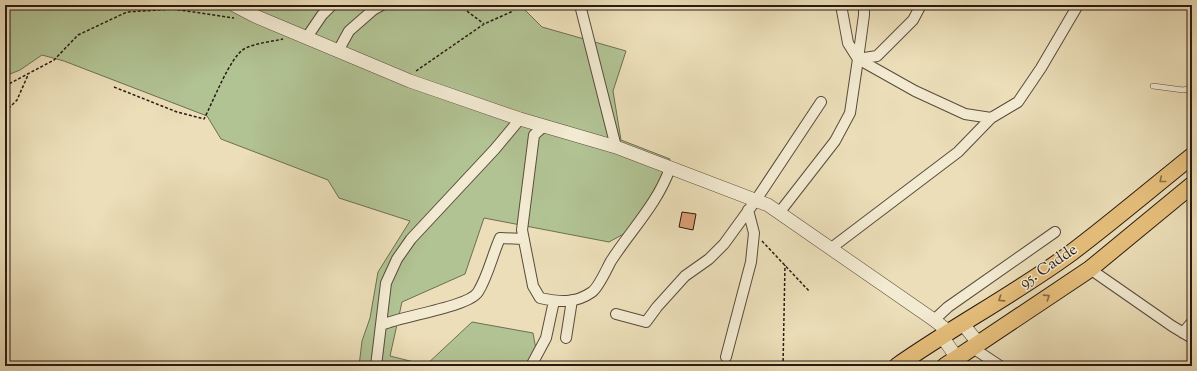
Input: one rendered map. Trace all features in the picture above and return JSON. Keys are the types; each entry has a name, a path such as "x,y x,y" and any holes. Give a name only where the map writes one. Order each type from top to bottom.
{"main road":[{"name":"95. Cadde","path":"897,366 950,330 1070,254 1192,156"},
{"name":"95. Cadde","path":"951,362 1090,269 1192,185"}],"street":[{"path":"306,37 322,15 332,5"},
{"path":"338,51 349,31 373,10 382,5"},
{"path":"580,5 616,147"},
{"path":"841,5 848,43 858,60 965,114 991,118"},
{"path":"779,212 835,141 850,113 864,23 864,5"},
{"path":"858,60 877,56 913,20 921,5"},
{"path":"830,249 958,152 991,118 1018,102 1041,68 1078,5"},
{"path":"235,11 306,37 405,78 520,119 616,147 670,168 752,205 768,205 934,320 976,346 1000,366"},
{"path":"616,314 646,322 657,307 685,276 709,259 724,244 821,102"},
{"path":"376,366 386,283 397,259 411,239 495,149 520,119"},
{"path":"544,126 534,135 522,230 522,239 533,286 540,298 561,302 579,299 594,291 617,252 664,184 670,168"},
{"path":"726,357 751,262 754,233 752,205"},
{"path":"934,320 948,307 1055,232"},
{"path":"382,325 393,320 460,303 477,294 486,276 500,238 522,239"},
{"path":"1090,269 1188,335 1192,322"},
{"path":"566,338 572,300"},
{"path":"531,366 546,338 554,301"},
{"path":"950,330 951,362"}],"lane":[{"path":"1153,86 1183,90 1192,88"}],"path":[{"path":"459,5 484,24"},
{"path":"405,78 484,24 511,12 518,5"},
{"path":"5,86 54,60 78,35 127,12 173,9 230,18 235,11"},
{"path":"114,87 177,112 204,119 228,68 242,50 261,43 286,39"},
{"path":"5,112 17,100 28,75"},
{"path":"754,233 809,291"},
{"path":"782,366 785,265"}],"green space":[{"path":"5,5 520,5 542,27 626,51 613,91 621,140 670,159 659,183 627,232 609,242 484,218 465,274 402,302 390,356 426,365 472,322 533,333 539,366 359,366 362,341 370,318 378,272 410,221 339,198 328,180 221,139 207,116 64,61 42,55 20,70 5,76"}],"building":[{"path":"682,212 696,214 693,230 679,227"}]}
